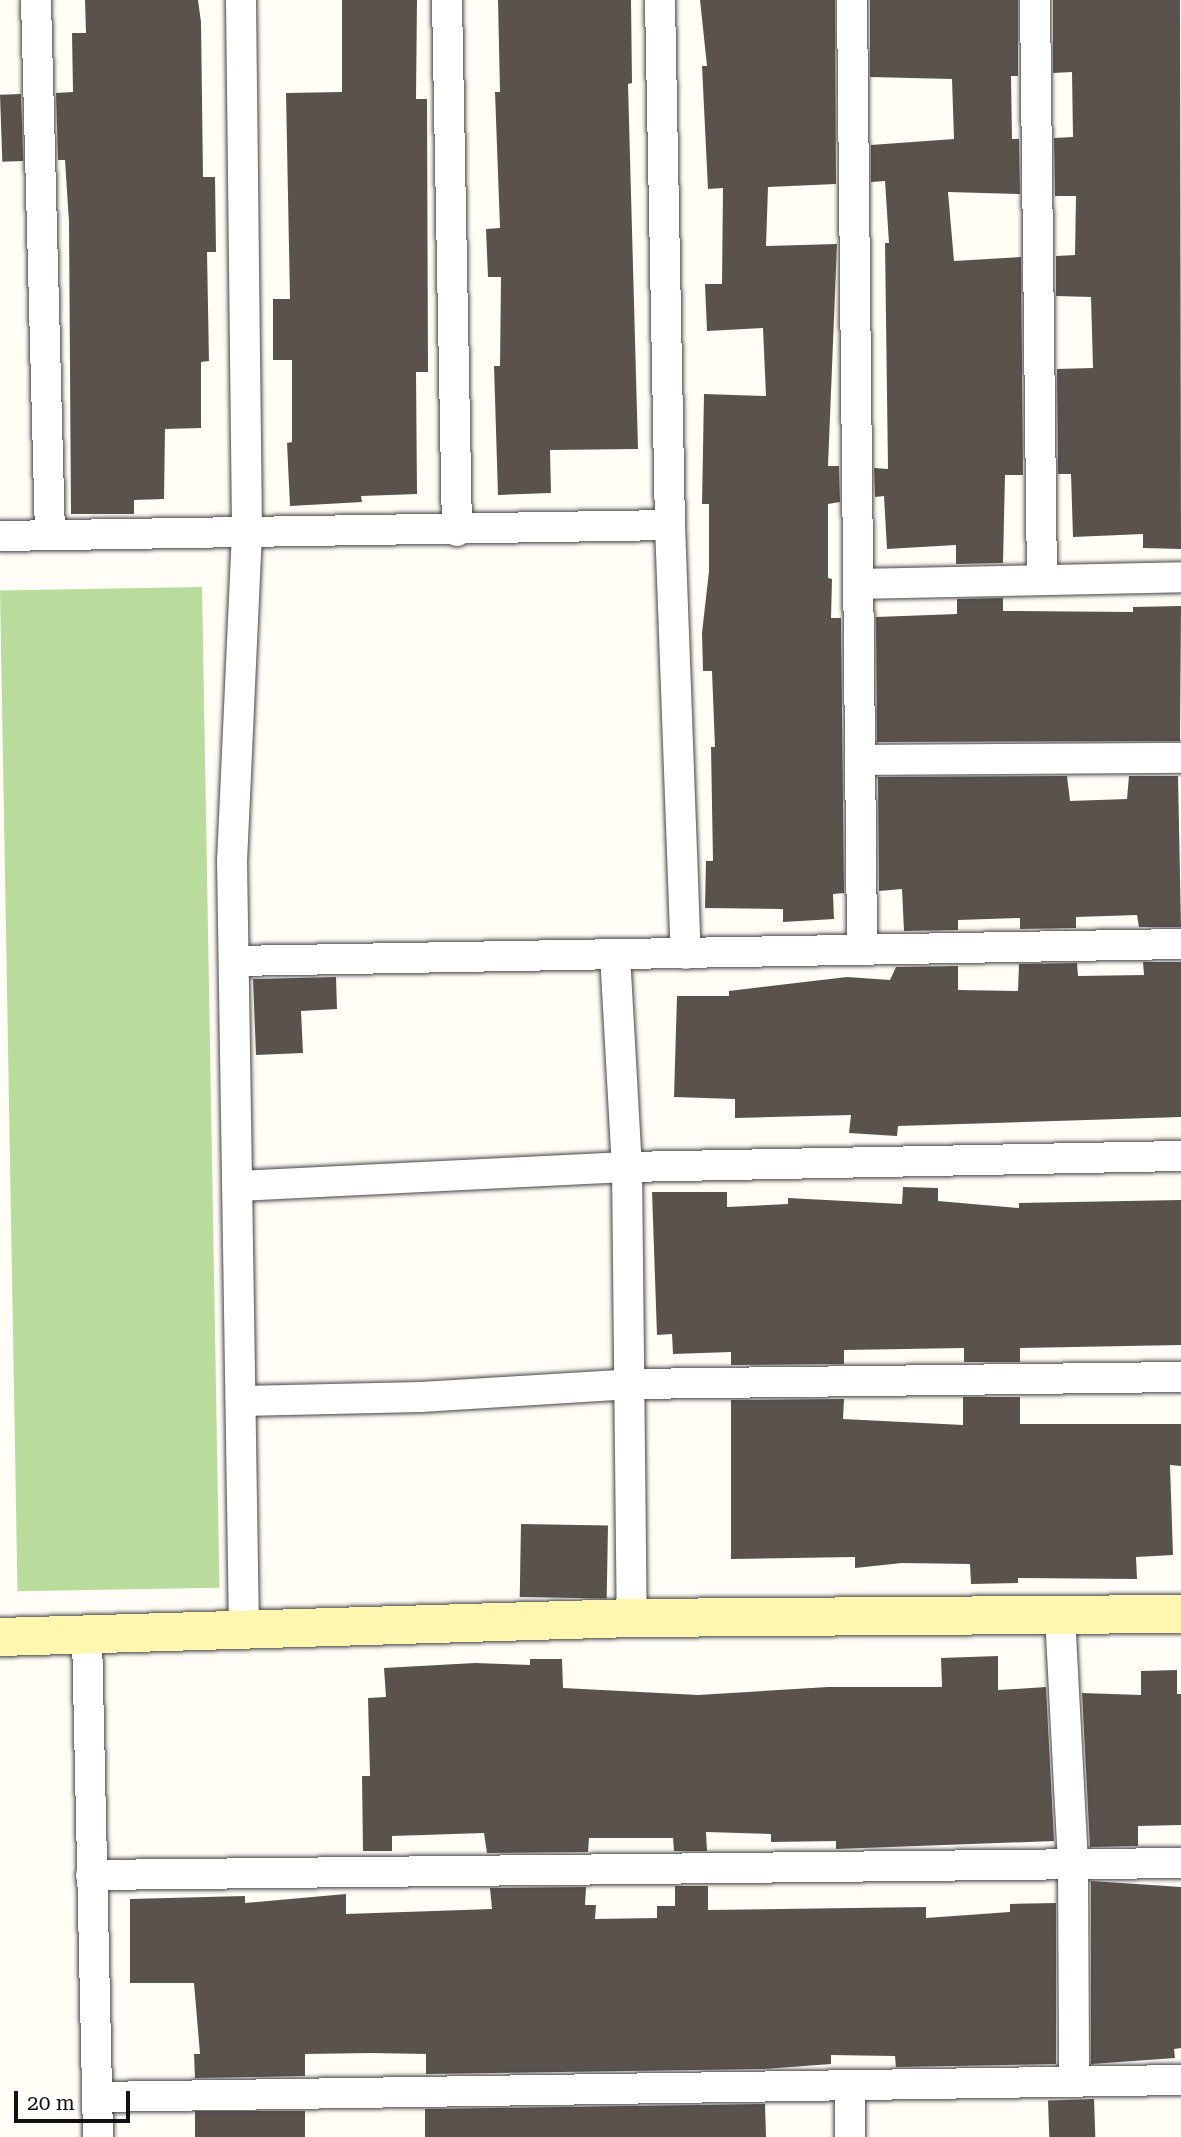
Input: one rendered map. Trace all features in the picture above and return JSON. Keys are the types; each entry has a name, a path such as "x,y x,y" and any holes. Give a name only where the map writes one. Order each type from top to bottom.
{"street":[{"path":"36,0 50,535"},
{"path":"242,0 247,532 232,859 244,1629"},
{"path":"447,0 457,531"},
{"path":"660,0 670,525 686,954"},
{"path":"852,0 862,947"},
{"path":"1035,0 1042,580"},
{"path":"0,536 457,531 670,525"},
{"path":"859,584 1181,577"},
{"path":"862,760 1181,758"},
{"path":"233,961 686,954 862,947 1181,944"},
{"path":"615,954 627,1167 632,1384 632,1619"},
{"path":"238,1186 627,1167 1181,1156"},
{"path":"242,1401 421,1397 632,1384 1181,1377"},
{"path":"0,1637 632,1619 1181,1614"},
{"path":"1060,1615 1073,1865 1074,2081"},
{"path":"87,1636 90,1875 98,2137"},
{"path":"90,1875 1181,1863"},
{"path":"97,2097 1181,2080"},
{"path":"850,2086 850,2137"}],"green space":[{"path":"202,587 219,1588 18,1591 0,591"}],"building":[{"path":"85,0 198,0 201,22 203,177 215,177 216,252 207,252 209,361 201,362 201,428 165,429 164,499 134,500 134,514 71,514 69,222 65,160 58,160 56,93 73,92 72,33 86,33"},
{"path":"342,0 417,0 416,99 427,99 428,372 416,372 417,494 361,496 362,502 290,506 287,443 292,442 292,360 273,360 273,299 290,299 286,93 342,92"},
{"path":"498,0 631,0 632,83 628,84 638,449 550,450 551,493 498,495 494,366 500,366 501,277 488,277 486,229 500,228 495,92 500,92"},
{"path":"700,0 835,0 836,184 768,187 766,246 837,244 828,466 839,466 840,502 828,504 828,578 832,579 831,618 841,618 844,893 833,894 834,919 783,922 783,909 705,908 706,861 713,861 711,747 715,747 712,671 703,671 702,633 709,571 709,504 702,504 704,394 766,396 763,328 707,331 705,284 722,284 723,188 708,189 702,66 707,66"},
{"path":"870,0 1018,0 1018,76 1011,76 1012,139 1019,139 1020,194 948,192 954,261 1021,257 1023,475 1005,475 1003,563 956,564 956,545 887,549 884,496 875,497 874,468 888,469 885,243 889,243 885,181 871,182 871,145 954,139 952,79 870,77"},
{"path":"1053,0 1180,0 1181,549 1143,548 1143,534 1073,537 1071,474 1058,474 1057,369 1093,368 1091,297 1056,296 1056,256 1075,255 1076,196 1055,196 1054,138 1073,137 1072,72 1053,73"},
{"path":"21,94 23,161 2,162 0,95"},
{"path":"1003,598 1003,611 1133,612 1133,607 1181,606 1180,741 877,742 876,617 957,614 957,599"},
{"path":"1067,776 1070,801 1127,799 1129,776 1178,776 1181,927 1139,927 1137,915 1076,917 1076,928 1020,929 1020,918 958,920 958,930 904,931 902,889 879,891 878,777"},
{"path":"1143,962 1181,962 1181,1117 898,1126 897,1136 849,1133 851,1115 735,1118 735,1099 674,1097 677,996 729,996 729,991 847,977 890,980 896,967 958,966 958,990 1018,991 1019,964 1077,963 1078,976 1144,975"},
{"path":"336,977 337,1009 301,1011 303,1053 256,1055 253,979"},
{"path":"903,1187 938,1188 938,1201 1019,1208 1019,1203 1181,1200 1181,1345 1020,1348 1020,1362 964,1362 964,1348 844,1350 844,1364 731,1365 731,1352 673,1354 672,1334 657,1335 652,1192 727,1192 727,1207 788,1204 788,1198 902,1204"},
{"path":"963,1397 1020,1397 1020,1424 1181,1424 1181,1466 1170,1465 1173,1555 1136,1557 1137,1579 1018,1578 1018,1583 971,1584 970,1564 902,1563 855,1568 855,1557 731,1559 731,1400 844,1399 843,1419 963,1425"},
{"path":"521,1524 608,1526 607,1599 520,1597"},
{"path":"998,1656 998,1690 1046,1687 1054,1841 836,1849 836,1841 771,1842 771,1834 706,1832 707,1851 674,1851 673,1838 589,1838 588,1852 487,1853 484,1833 392,1836 392,1851 363,1851 362,1776 370,1776 368,1698 386,1697 384,1668 475,1663 530,1665 530,1659 562,1659 563,1688 698,1695 828,1687 942,1687 941,1658"},
{"path":"1177,1670 1177,1694 1181,1694 1181,1825 1138,1826 1138,1846 1090,1847 1082,1693 1141,1695 1141,1671"},
{"path":"1091,1881 1181,1887 1181,2048 1174,2049 1175,2058 1091,2064"},
{"path":"675,1886 708,1886 708,1910 926,1907 926,1918 1010,1912 1010,1904 1056,1903 1056,2064 896,2067 895,2056 831,2055 831,2064 764,2069 426,2074 426,2054 305,2054 305,2076 195,2078 194,2054 200,2054 194,1983 130,1983 130,1899 245,1896 245,1903 346,1894 346,1914 492,1909 490,1888 586,1887 585,1905 596,1905 595,1919 657,1918 657,1906 675,1906"},
{"path":"1094,2099 1095,2137 1049,2137 1048,2101"},
{"path":"765,2104 766,2137 425,2137 425,2109"},
{"path":"195,2111 305,2111 305,2137 195,2137"}]}
